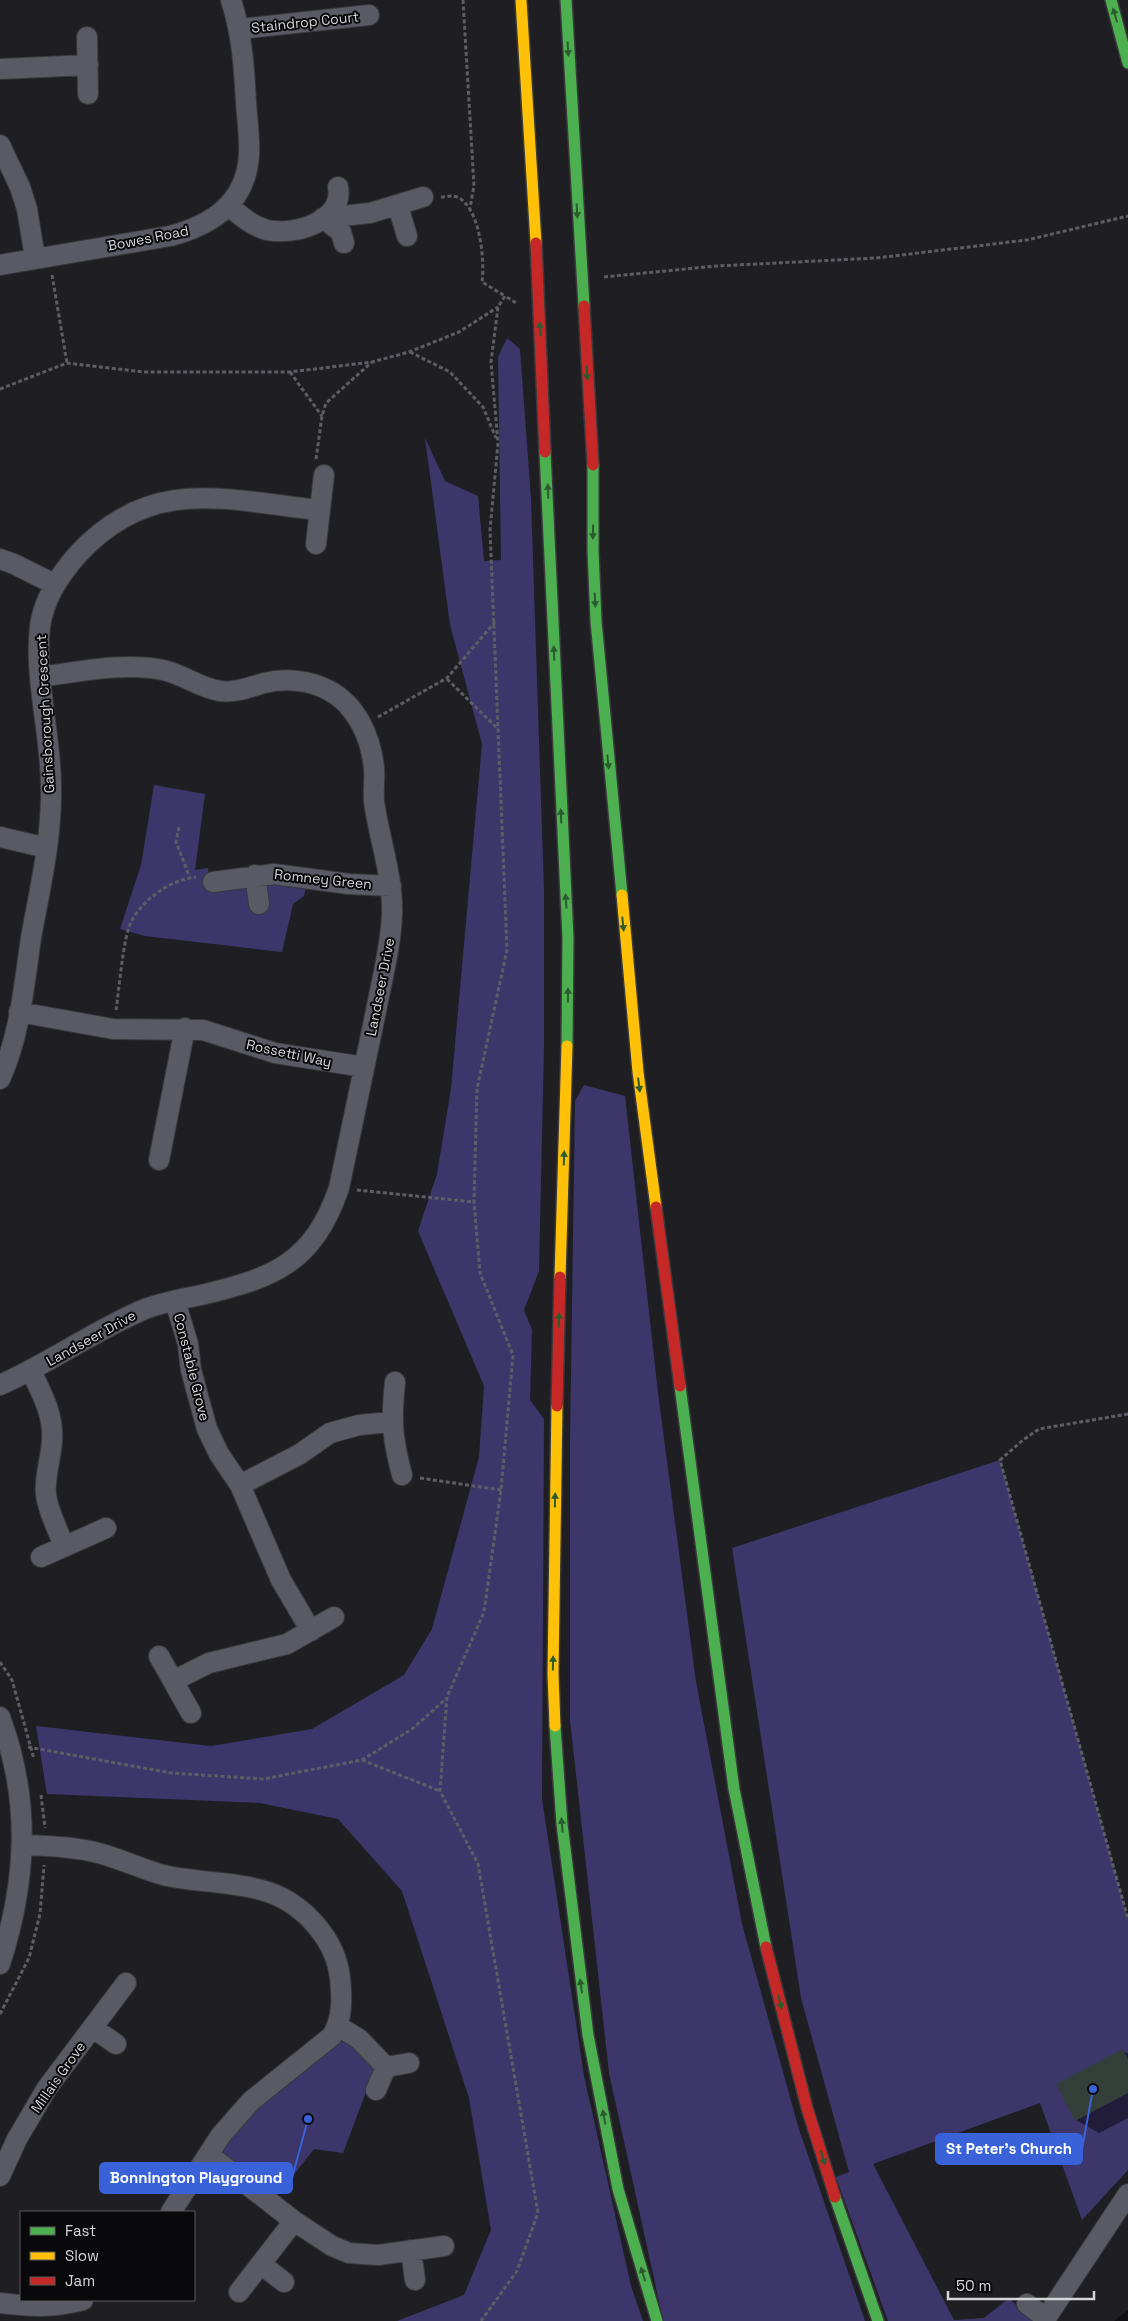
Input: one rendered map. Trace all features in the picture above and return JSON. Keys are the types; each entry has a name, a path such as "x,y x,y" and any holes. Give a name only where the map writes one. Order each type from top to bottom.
{"street":[{"name":"Bowes Road","path":"0,265 170,236 195,229 213,219 228,206 240,189 249,155 240,30 231,0"},
{"path":"521,0 539,292 563,864 568,938 553,1674 556,1744 572,1911 588,2035 618,2189 657,2321"},
{"path":"566,0 594,477 593,551 596,621 638,1072 734,1788 768,1954 807,2108 844,2227 878,2321"},
{"path":"1112,0 1128,63"},
{"name":"Staindrop Court","path":"240,30 369,15"},
{"path":"87,37 88,94"},
{"path":"0,69 88,65"},
{"path":"0,145 20,187 42,257"},
{"path":"228,206 255,226 269,230 303,228 323,218 335,208 339,201 338,187"},
{"path":"323,218 370,212 398,206 423,197"},
{"path":"398,206 408,236"},
{"path":"323,218 341,232 344,243"},
{"path":"316,544 324,475"},
{"name":"Gainsborough Crescent","path":"0,1079 8,1059 19,1012 47,848 51,788 40,677 40,625 54,584 74,559 110,524 133,511 164,501 196,497 319,510"},
{"path":"0,560 14,564 54,584"},
{"name":"Landseer Drive","path":"0,1384 31,1371 119,1321 147,1309 245,1285 269,1275 294,1260 314,1239 330,1214 339,1188 390,939 392,913 388,868 377,825 373,796 374,768 370,745 353,710 344,700 328,690 311,683 286,680 241,690 222,692 204,687 164,670 140,667 40,677"},
{"path":"0,836 47,848"},
{"name":"Romney Green","path":"255,875 259,904"},
{"name":"Romney Green","path":"213,882 255,875 291,875 349,884 390,886"},
{"name":"Rossetti Way","path":"19,1012 113,1029 185,1028 204,1030 275,1053 364,1067"},
{"path":"159,1160 185,1028"},
{"name":"Constable Grove","path":"175,1301 188,1344 191,1370 204,1420 219,1454 240,1485 281,1580 311,1631"},
{"path":"31,1371 46,1403 52,1423 52,1440 45,1485 46,1497 64,1546"},
{"path":"395,1382 391,1422 393,1440 402,1475"},
{"path":"240,1485 300,1454 330,1433 359,1425 391,1422"},
{"path":"41,1557 106,1528"},
{"path":"173,1681 209,1663 280,1648 334,1617"},
{"path":"159,1656 191,1713"},
{"path":"0,1717 10,1743 21,1807 23,1845 18,1899 0,1964"},
{"path":"23,1845 64,1847 102,1854 164,1875 268,1892 286,1901 312,1922 333,1949 340,1972 342,1999 338,2026 332,2036 312,2054 286,2071 251,2101 222,2135 172,2211"},
{"name":"Millais Grove","path":"0,2176 17,2139 47,2088 126,1983"},
{"path":"338,2026 359,2039 386,2067"},
{"path":"93,2028 116,2044"},
{"path":"386,2067 409,2063"},
{"path":"376,2090 386,2067"},
{"path":"209,2155 294,2221 332,2246 349,2253 378,2255 444,2246"},
{"path":"1027,2304 1045,2319 1128,2194"},
{"path":"239,2292 294,2221"},
{"path":"411,2250 415,2280"},
{"path":"261,2264 284,2282"},
{"path":"0,2303 36,2308 60,2306 79,2301"}],"path":[{"path":"462,0 474,186 470,208"},
{"path":"423,197 456,196 470,208 476,224 482,254 482,282 518,304"},
{"path":"581,279 716,266 876,258 1027,240 1128,216"},
{"path":"42,257 67,363"},
{"path":"0,390 67,363 144,372 290,372 372,362 409,352 459,332 498,307 505,296"},
{"path":"481,2321 517,2272 538,2213 478,1864 440,1791 447,1697 484,1612 501,1490 513,1355 480,1273 474,1202 477,1089 507,950 496,728 495,622 490,530 498,443 491,362 498,307"},
{"path":"409,352 450,372 483,407 498,443"},
{"path":"324,475 314,471 322,416 326,403 372,362"},
{"path":"290,372 322,416"},
{"path":"362,726 447,678 495,622"},
{"path":"447,678 496,728"},
{"path":"179,827 176,842 190,878"},
{"path":"113,1029 130,923 146,902 166,886 190,878 211,875 213,882"},
{"path":"339,1188 474,1202"},
{"path":"1128,1414 1039,1429 1000,1460 1128,1919"},
{"path":"402,1475 501,1490"},
{"path":"10,1743 171,1773 263,1779 362,1760 412,1729 447,1697"},
{"path":"362,1760 440,1791"}],"shaded area":[{"path":"507,338 520,349 531,499 544,891 544,1045 539,1271 524,1310 532,1330 530,1400 544,1419 542,1799 584,2076 631,2286 643,2321 397,2321 464,2295 491,2230 469,2098 402,1891 338,1819 260,1803 47,1794 36,1726 211,1746 312,1729 404,1675 432,1629 479,1457 484,1386 418,1231 437,1174 451,1089 482,744 450,625 425,438 445,481 478,496 484,561 501,560 498,357"},
{"path":"154,785 205,794 195,870 208,868 210,886 307,881 304,896 293,904 282,952 145,936 120,929 141,865"},
{"path":"584,1085 625,1096 658,1393 696,1682 742,1924 798,2126 865,2321 664,2321 662,2315 609,2073 570,1720 570,1443 575,1101"},
{"path":"1000,1460 1128,1919 1128,2170 1082,2220 1040,2103 873,2164 954,2320 984,2318 1009,2298 1032,2321 888,2321 836,2177 849,2172 801,1998 732,1548"},
{"path":"338,2041 350,2042 375,2068 343,2153 314,2149 278,2195 225,2158 222,2151 241,2121 256,2106 272,2091"}],"building":[{"path":"1123,2049 1128,2059 1128,2093 1075,2121 1056,2084"}],"traffic: fast":[{"path":"566,0 584,306"},
{"path":"1111,0 1128,63"},
{"path":"545,452 568,938 567,1046"},
{"path":"593,465 593,551 596,621 622,895"},
{"path":"680,1386 734,1789 766,1947"},
{"path":"555,1726 562,1824 588,2035 618,2189 657,2321"},
{"path":"835,2197 878,2321"}],"traffic: slow":[{"path":"521,0 536,243"},
{"path":"622,895 638,1072 656,1207"},
{"path":"560,1277 567,1046"},
{"path":"555,1726 553,1674 557,1406"}],"traffic: jam":[{"path":"536,243 545,452"},
{"path":"584,306 593,465"},
{"path":"656,1207 680,1386"},
{"path":"557,1406 560,1277"},
{"path":"766,1947 807,2108 835,2197"}],"place":[{"name":"St Peter's Church","path":"1093,2089"},
{"name":"Bonnington Playground","path":"308,2119"}]}
